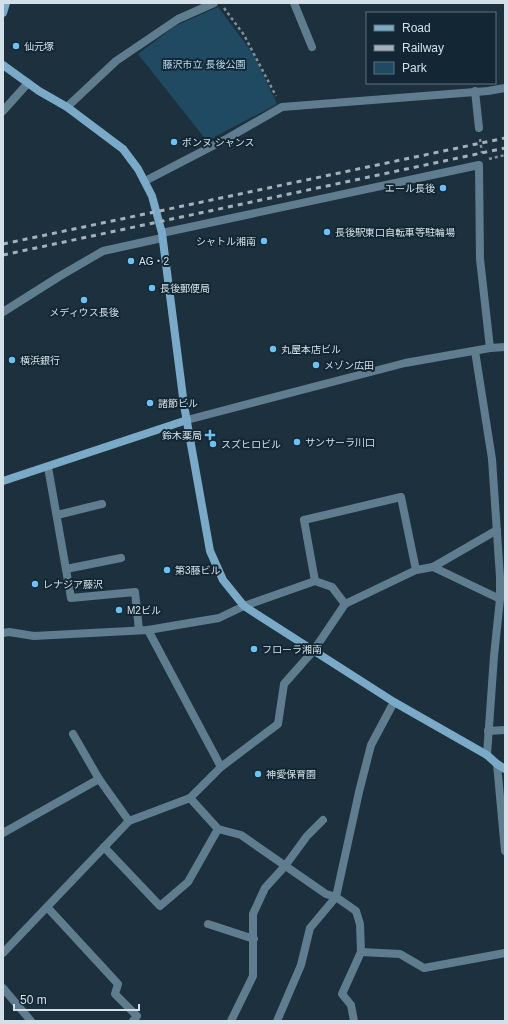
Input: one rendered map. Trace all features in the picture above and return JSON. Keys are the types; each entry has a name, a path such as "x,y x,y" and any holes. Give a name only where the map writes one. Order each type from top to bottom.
{"street":[{"path":"3,13 6,3"},
{"path":"67,107 116,61 178,19 214,3"},
{"path":"294,3 312,47"},
{"path":"3,65 28,83 67,107 123,149 145,181 155,205 162,236 187,420 210,551 223,580 244,606 394,702 487,755 505,769"},
{"path":"3,111 28,83"},
{"path":"145,181 228,138 282,107 475,92 505,88"},
{"path":"475,92 479,128"},
{"path":"3,312 103,251 481,162 480,259 490,348"},
{"path":"3,481 187,420 405,363 490,348 505,347"},
{"path":"475,351 492,458 497,530 503,577 494,656 487,755"},
{"path":"48,467 71,598 136,592 139,630"},
{"path":"315,581 304,520 401,497 416,570"},
{"path":"57,515 102,504"},
{"path":"3,954 128,821 190,798 221,767 278,724 284,684 314,650 345,604 416,570 433,567 497,530"},
{"path":"66,569 121,558"},
{"path":"433,567 500,600"},
{"path":"3,633 9,632 34,636 148,630 219,618 244,606 315,581 332,587 345,604"},
{"path":"148,630 221,767"},
{"path":"277,1021 301,965 310,928 336,897 358,792 371,745 394,702"},
{"path":"488,731 505,730"},
{"path":"73,734 99,779 128,821"},
{"path":"497,764 505,851"},
{"path":"3,833 99,779"},
{"path":"190,798 218,829 241,835 326,894 336,897 356,911 360,924 361,952 342,994 351,1005 354,1021"},
{"path":"231,1021 253,976 253,914 265,888 285,866 307,836 323,820"},
{"path":"104,847 160,906 188,882 218,829"},
{"path":"47,907 118,984 115,994 137,1016 132,1021"},
{"path":"208,924 254,940"},
{"path":"361,952 400,954 424,968 505,953"},
{"path":"3,988 31,1021"}],"path":[{"path":"220,3 244,35 282,107"},
{"path":"479,128 481,162 505,155"}],"green space":[{"name":"藤沢市立 長後公園","path":"218,7 254,55 277,104 207,141 138,54 175,26"}],"railway":[{"path":"3,244 505,138"},
{"path":"3,255 505,148"}],"place":[{"name":"仙元塚","path":"16,46"},
{"name":"ボンヌ シャンス","path":"174,142"},
{"name":"エール長後","path":"443,188"},
{"name":"長後駅東口自転車等駐輪場","path":"327,232"},
{"name":"シャトル湘南","path":"264,241"},
{"name":"AG・2","path":"131,261"},
{"name":"長後郵便局","path":"152,288"},
{"name":"メディウス長後","path":"84,300"},
{"name":"丸屋本店ビル","path":"273,349"},
{"name":"横浜銀行","path":"12,360"},
{"name":"メゾン広田","path":"316,365"},
{"name":"諸節ビル","path":"150,403"},
{"name":"鈴木薬局","path":"210,435"},
{"name":"サンサーラ川口","path":"297,442"},
{"name":"スズヒロビル","path":"213,444"},
{"name":"第3藤ビル","path":"167,570"},
{"name":"レナジア藤沢","path":"35,584"},
{"name":"M2ビル","path":"119,610"},
{"name":"フローラ湘南","path":"254,649"},
{"name":"神愛保育園","path":"258,774"}]}
